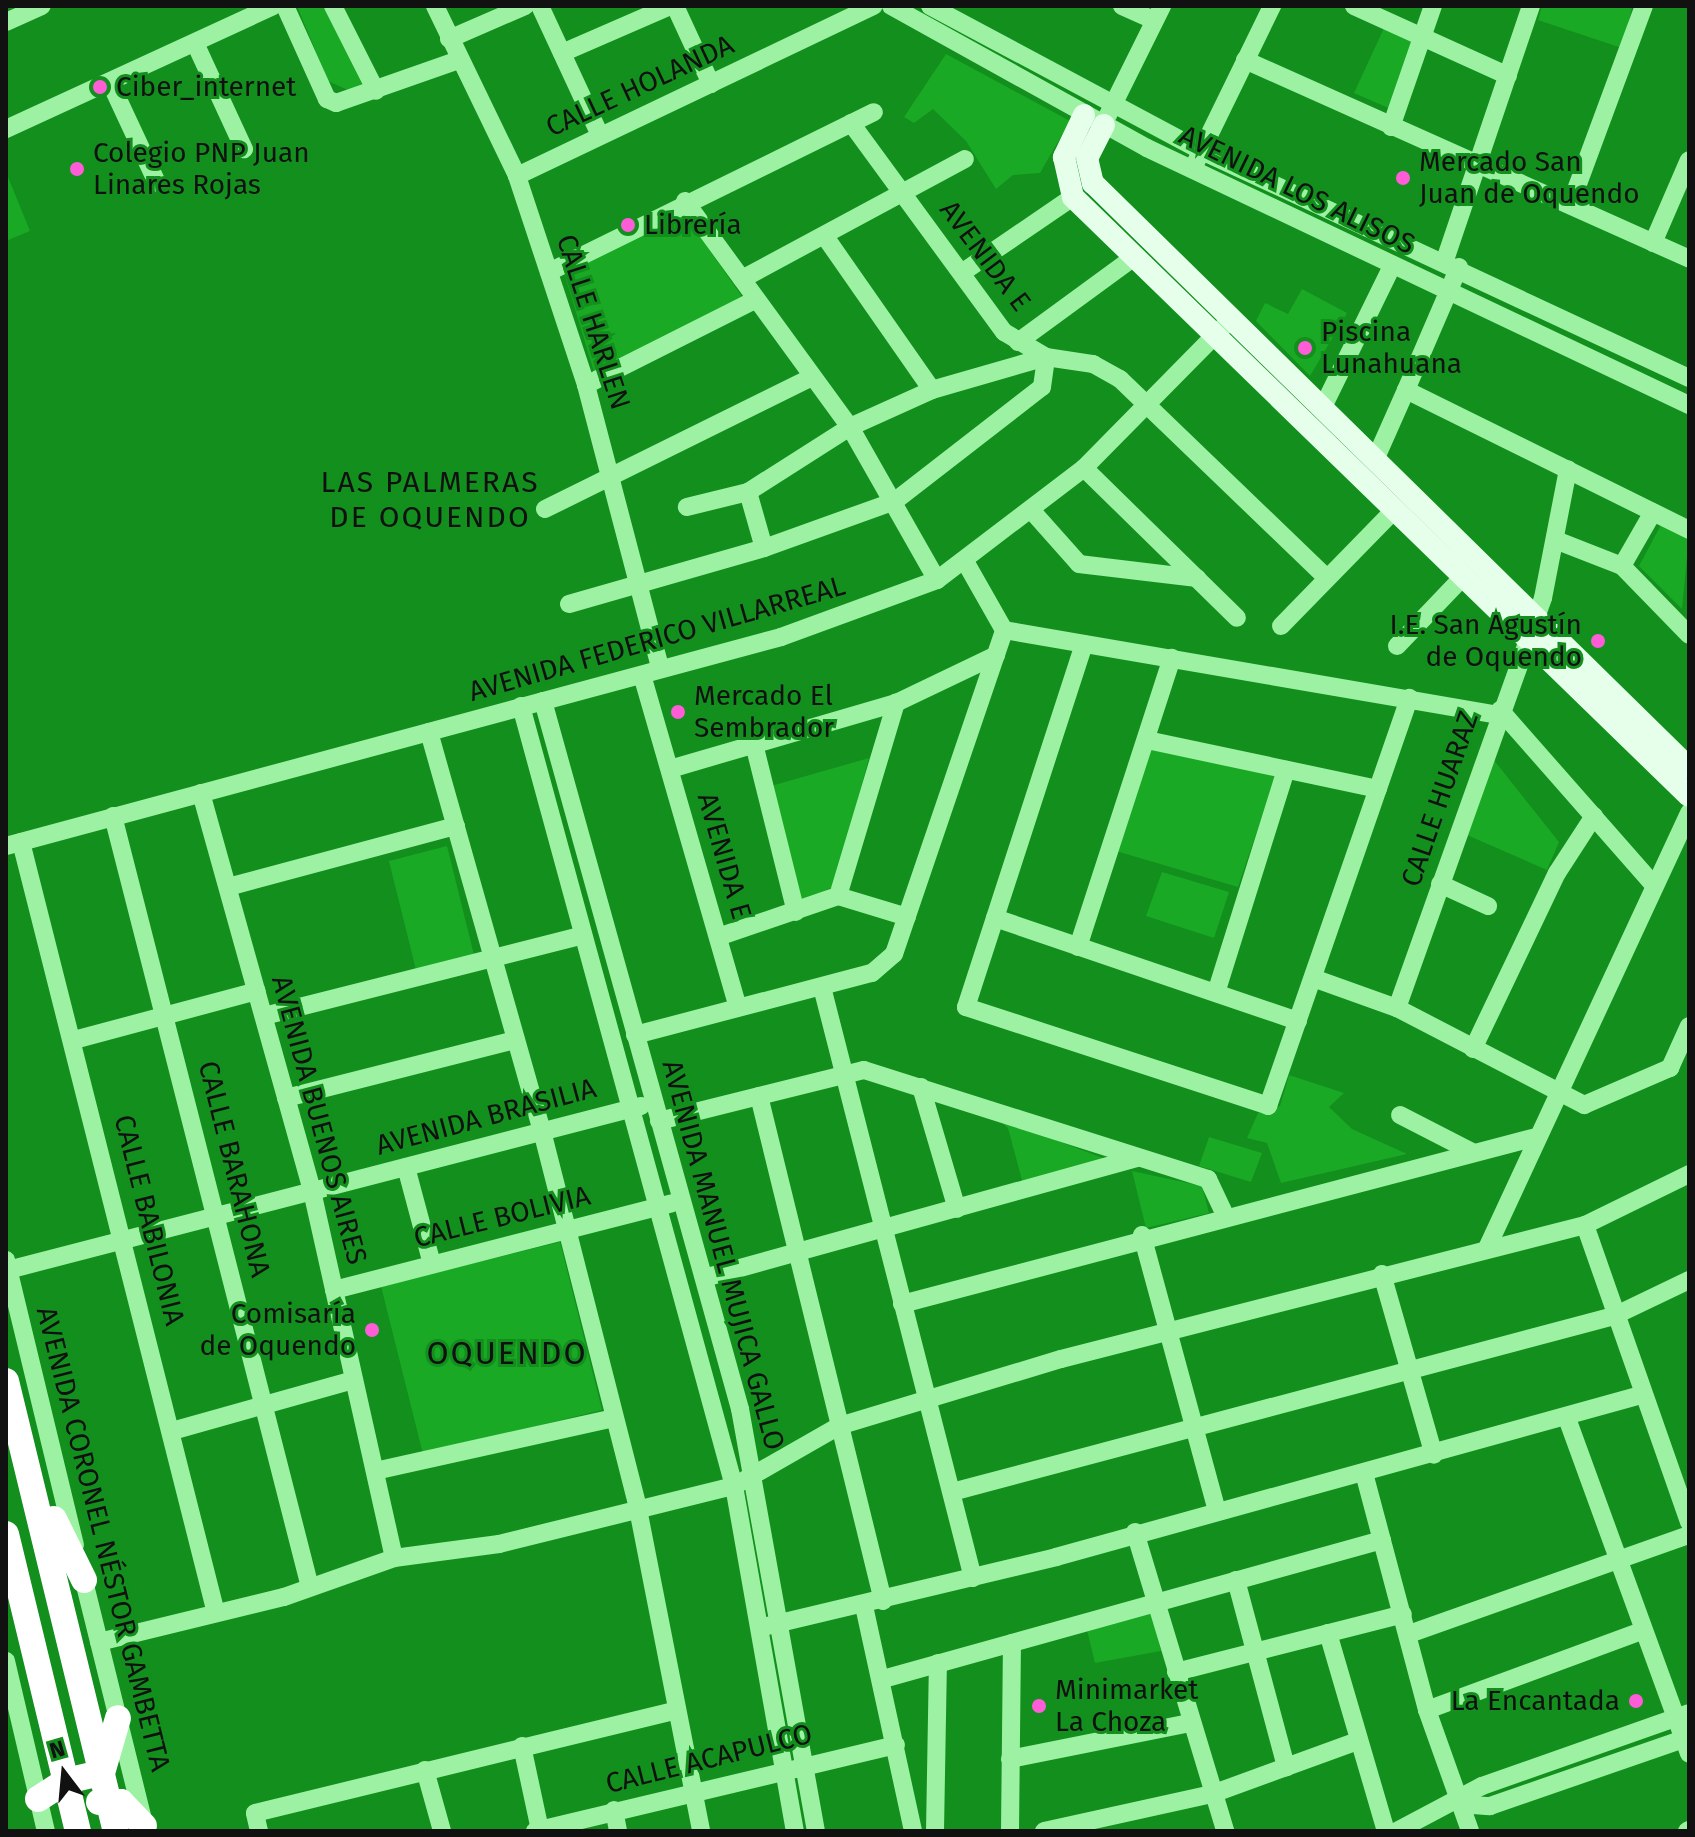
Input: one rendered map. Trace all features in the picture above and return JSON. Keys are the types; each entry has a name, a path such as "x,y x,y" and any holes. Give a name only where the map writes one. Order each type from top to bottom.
{"highway":[{"path":"6,1381 116,1831"},
{"path":"30,1480 84,1580"},
{"path":"6,1534 75,1820"},
{"path":"102,1773 118,1718"},
{"path":"75,1820 38,1801 66,1781 102,1773"},
{"path":"109,1800 134,1811 145,1829"},
{"path":"75,1820 109,1800"}],"main road":[{"path":"1097,107 1064,157 1073,197 1134,257 1224,325 1323,407 1689,768"},
{"path":"1097,107 1087,158 1093,183 1395,509 1689,796"}],"street":[{"path":"6,22 42,6"},
{"path":"6,129 273,6"},
{"path":"285,6 327,99 348,103 459,60"},
{"path":"333,6 376,91"},
{"name":"CALLE HARLEN","path":"435,6 517,176 586,385 660,668"},
{"path":"449,39 525,6"},
{"path":"540,6 600,135"},
{"path":"562,53 672,6 711,84"},
{"name":"CALLE HOLANDA","path":"517,176 874,6"},
{"name":"AVENIDA LOS ALISOS","path":"891,6 1097,107 1134,116 1202,151 1452,264 1689,378"},
{"name":"AVENIDA LOS ALISOS","path":"930,6 1097,107 1192,170 1447,295 1689,405"},
{"path":"1097,107 1120,81 1154,12 1122,6"},
{"path":"1192,170 1272,6"},
{"path":"1354,6 1508,76"},
{"path":"1391,127 1433,6"},
{"path":"1375,460 1447,295 1477,166 1531,6"},
{"path":"1571,203 1644,6"},
{"path":"195,43 244,149"},
{"path":"1245,60 1477,166 1571,203 1689,259"},
{"path":"1097,107 1120,81"},
{"path":"1120,81 1134,116"},
{"path":"110,82 157,183"},
{"path":"549,272 685,201 874,112"},
{"name":"AVENIDA E","path":"851,123 1018,342 1046,357 1093,364 1146,402 1327,578"},
{"path":"742,279 826,238 965,159"},
{"path":"1653,243 1689,161"},
{"path":"963,272 1073,197"},
{"path":"685,201 850,427 895,501 937,580"},
{"path":"826,238 932,390"},
{"path":"1018,342 1134,257"},
{"path":"1323,407 1391,268"},
{"path":"586,385 755,300"},
{"name":"AVENIDA FEDERICO VILLARREAL","path":"13,844 642,675 865,611 937,580 966,563 1032,511 1084,468 1224,325"},
{"path":"569,604 764,548 895,501 1042,387 1046,357 932,390 850,427 748,492 687,507"},
{"path":"545,509 812,377"},
{"path":"1406,390 1689,530"},
{"path":"1084,468 1237,618"},
{"name":"CALLE HUARAZ","path":"1397,1008 1525,639 1535,619 1558,541 1568,469"},
{"path":"748,492 764,548"},
{"path":"1281,626 1395,509"},
{"path":"1032,511 1079,564 1197,578"},
{"path":"1622,566 1653,512"},
{"path":"1558,541 1622,566 1689,635"},
{"path":"635,1035 822,987 883,966 907,917 1004,630 966,563"},
{"path":"1397,646 1463,577"},
{"path":"1004,630 1499,713 1654,885"},
{"path":"1084,644 966,1007 1268,1106 1409,698"},
{"path":"670,769 896,703 996,655"},
{"path":"1078,947 1172,658"},
{"name":"AVENIDA E","path":"642,675 738,1007"},
{"name":"AVENIDA MANUEL MUJICA GALLO","path":"543,701 653,1103 683,1200 752,1476 781,1770 795,1831"},
{"path":"838,896 896,703"},
{"name":"AVENIDA MANUEL MUJICA GALLO","path":"521,706 734,1486 765,1627 816,1831"},
{"path":"429,732 542,1131 638,1509 674,1711 701,1831"},
{"path":"1147,740 1378,789"},
{"path":"754,744 796,912"},
{"path":"1216,993 1286,770"},
{"name":"AVENIDA BUENOS AIRES","path":"201,793 312,1191 394,1558"},
{"path":"1488,1246 1532,1138 1689,812"},
{"name":"CALLE BARAHONA","path":"113,816 309,1583"},
{"path":"1473,1049 1557,873 1594,816"},
{"path":"228,887 456,826"},
{"name":"CALLE BABILONIA","path":"13,844 74,1040 216,1613"},
{"path":"1440,884 1488,906"},
{"path":"718,937 838,896 907,917"},
{"path":"995,918 1298,1021"},
{"path":"264,1016 583,935"},
{"path":"1313,978 1397,1008 1554,1093 1584,1105 1681,1060 1689,1026"},
{"path":"822,987 973,1578"},
{"path":"74,1040 257,991"},
{"path":"286,1098 516,1040"},
{"path":"659,1121 845,1072 864,1070 1208,1179 1226,1217"},
{"path":"921,1087 957,1209"},
{"path":"759,1096 883,1601"},
{"name":"AVENIDA BRASILIA","path":"7,1265 125,1239 653,1103"},
{"path":"1400,1115 1472,1152"},
{"path":"902,1304 1142,1235 1226,1217 1532,1138"},
{"path":"1505,1144 1515,1146 1522,1163"},
{"path":"704,1278 1137,1158"},
{"path":"406,1167 432,1264"},
{"path":"99,1642 216,1613 394,1558 499,1544 734,1486 839,1426 1170,1330 1488,1246 1585,1225 1689,1174"},
{"name":"CALLE BOLIVIA","path":"334,1290 683,1200"},
{"path":"1585,1225 1641,1395 1689,1522"},
{"path":"1142,1235 1217,1511"},
{"name":"AVENIDA CORONEL NÉSTOR GAMBETTA","path":"7,1265 145,1829"},
{"path":"1382,1274 1434,1455"},
{"path":"952,1492 1614,1316 1688,1284"},
{"path":"172,1431 354,1380"},
{"path":"765,1627 864,1606 1135,1532 1568,1421 1641,1395"},
{"path":"375,1471 614,1418"},
{"path":"1459,1804 1490,1806 1687,1743 1682,1715 1642,1631 1568,1421"},
{"path":"1364,1473 1427,1710 1470,1831"},
{"path":"1135,1532 1225,1831"},
{"path":"1409,1634 1689,1535"},
{"path":"883,1679 1382,1540"},
{"path":"1236,1580 1286,1767"},
{"path":"864,1606 883,1679 913,1831"},
{"path":"1176,1672 1403,1614"},
{"path":"1427,1710 1642,1631"},
{"path":"1328,1633 1355,1742 1386,1831"},
{"path":"1010,1831 1012,1643"},
{"path":"6,1661 46,1831"},
{"path":"935,1831 938,1663"},
{"path":"259,1831 255,1813 674,1711"},
{"path":"1397,1831 1459,1804 1482,1786 1682,1715"},
{"path":"1010,1759 1190,1723"},
{"path":"1044,1831 1212,1794 1355,1742"},
{"name":"CALLE ACAPULCO","path":"537,1830 800,1765 896,1745"},
{"path":"522,1746 537,1830"},
{"path":"425,1770 442,1831"},
{"path":"614,1810 618,1831"}],"green space":[{"path":"297,6 324,6 362,84 350,91 328,81"},
{"path":"1542,6 1632,8 1622,48 1538,20"},
{"path":"1384,28 1416,41 1393,110 1354,93"},
{"path":"946,54 1070,121 1040,173 1013,175 996,189 966,141 933,109 914,123 904,117"},
{"path":"6,172 30,231 6,241"},
{"path":"683,212 743,298 594,372 563,269"},
{"name":"Piscina Lunahuana","path":"1302,289 1347,313 1310,376 1256,321 1265,303 1288,314"},
{"path":"1662,523 1689,536 1682,609 1639,566"},
{"path":"1151,749 1276,775 1238,887 1116,851"},
{"path":"869,758 834,886 801,904 771,786"},
{"path":"1493,759 1559,842 1547,870 1467,835"},
{"path":"447,846 474,955 416,970 389,861"},
{"path":"1162,872 1229,892 1214,938 1146,916"},
{"path":"1289,1075 1344,1093 1329,1107 1352,1129 1407,1154 1281,1183 1267,1143 1247,1138 1258,1113 1280,1106"},
{"path":"997,1118 1111,1161 1023,1184 1008,1128"},
{"path":"1209,1137 1262,1153 1251,1182 1199,1166"},
{"path":"1132,1171 1202,1186 1209,1213 1146,1228"},
{"path":"560,1242 602,1410 423,1454 381,1286"},
{"path":"1151,1608 1161,1651 1095,1663 1086,1626"}],"place":[{"name":"Ciber_internet","path":"100,87"},
{"name":"Colegio PNP Juan Linares Rojas","path":"77,169"},
{"name":"Mercado San Juan de Oquendo","path":"1403,178"},
{"name":"Librería","path":"628,225"},
{"name":"Piscina Lunahuana","path":"1305,348"},
{"name":"I.E. San Agustín de Oquendo","path":"1598,641"},
{"name":"Mercado El Sembrador","path":"678,712"},
{"name":"Comisaría de Oquendo","path":"372,1330"},
{"name":"La Encantada","path":"1636,1701"},
{"name":"Minimarket La Choza","path":"1039,1706"}],"district":[{"name":"LAS PALMERAS DE OQUENDO","path":"430,499"},
{"name":"OQUENDO","path":"507,1353"}]}
